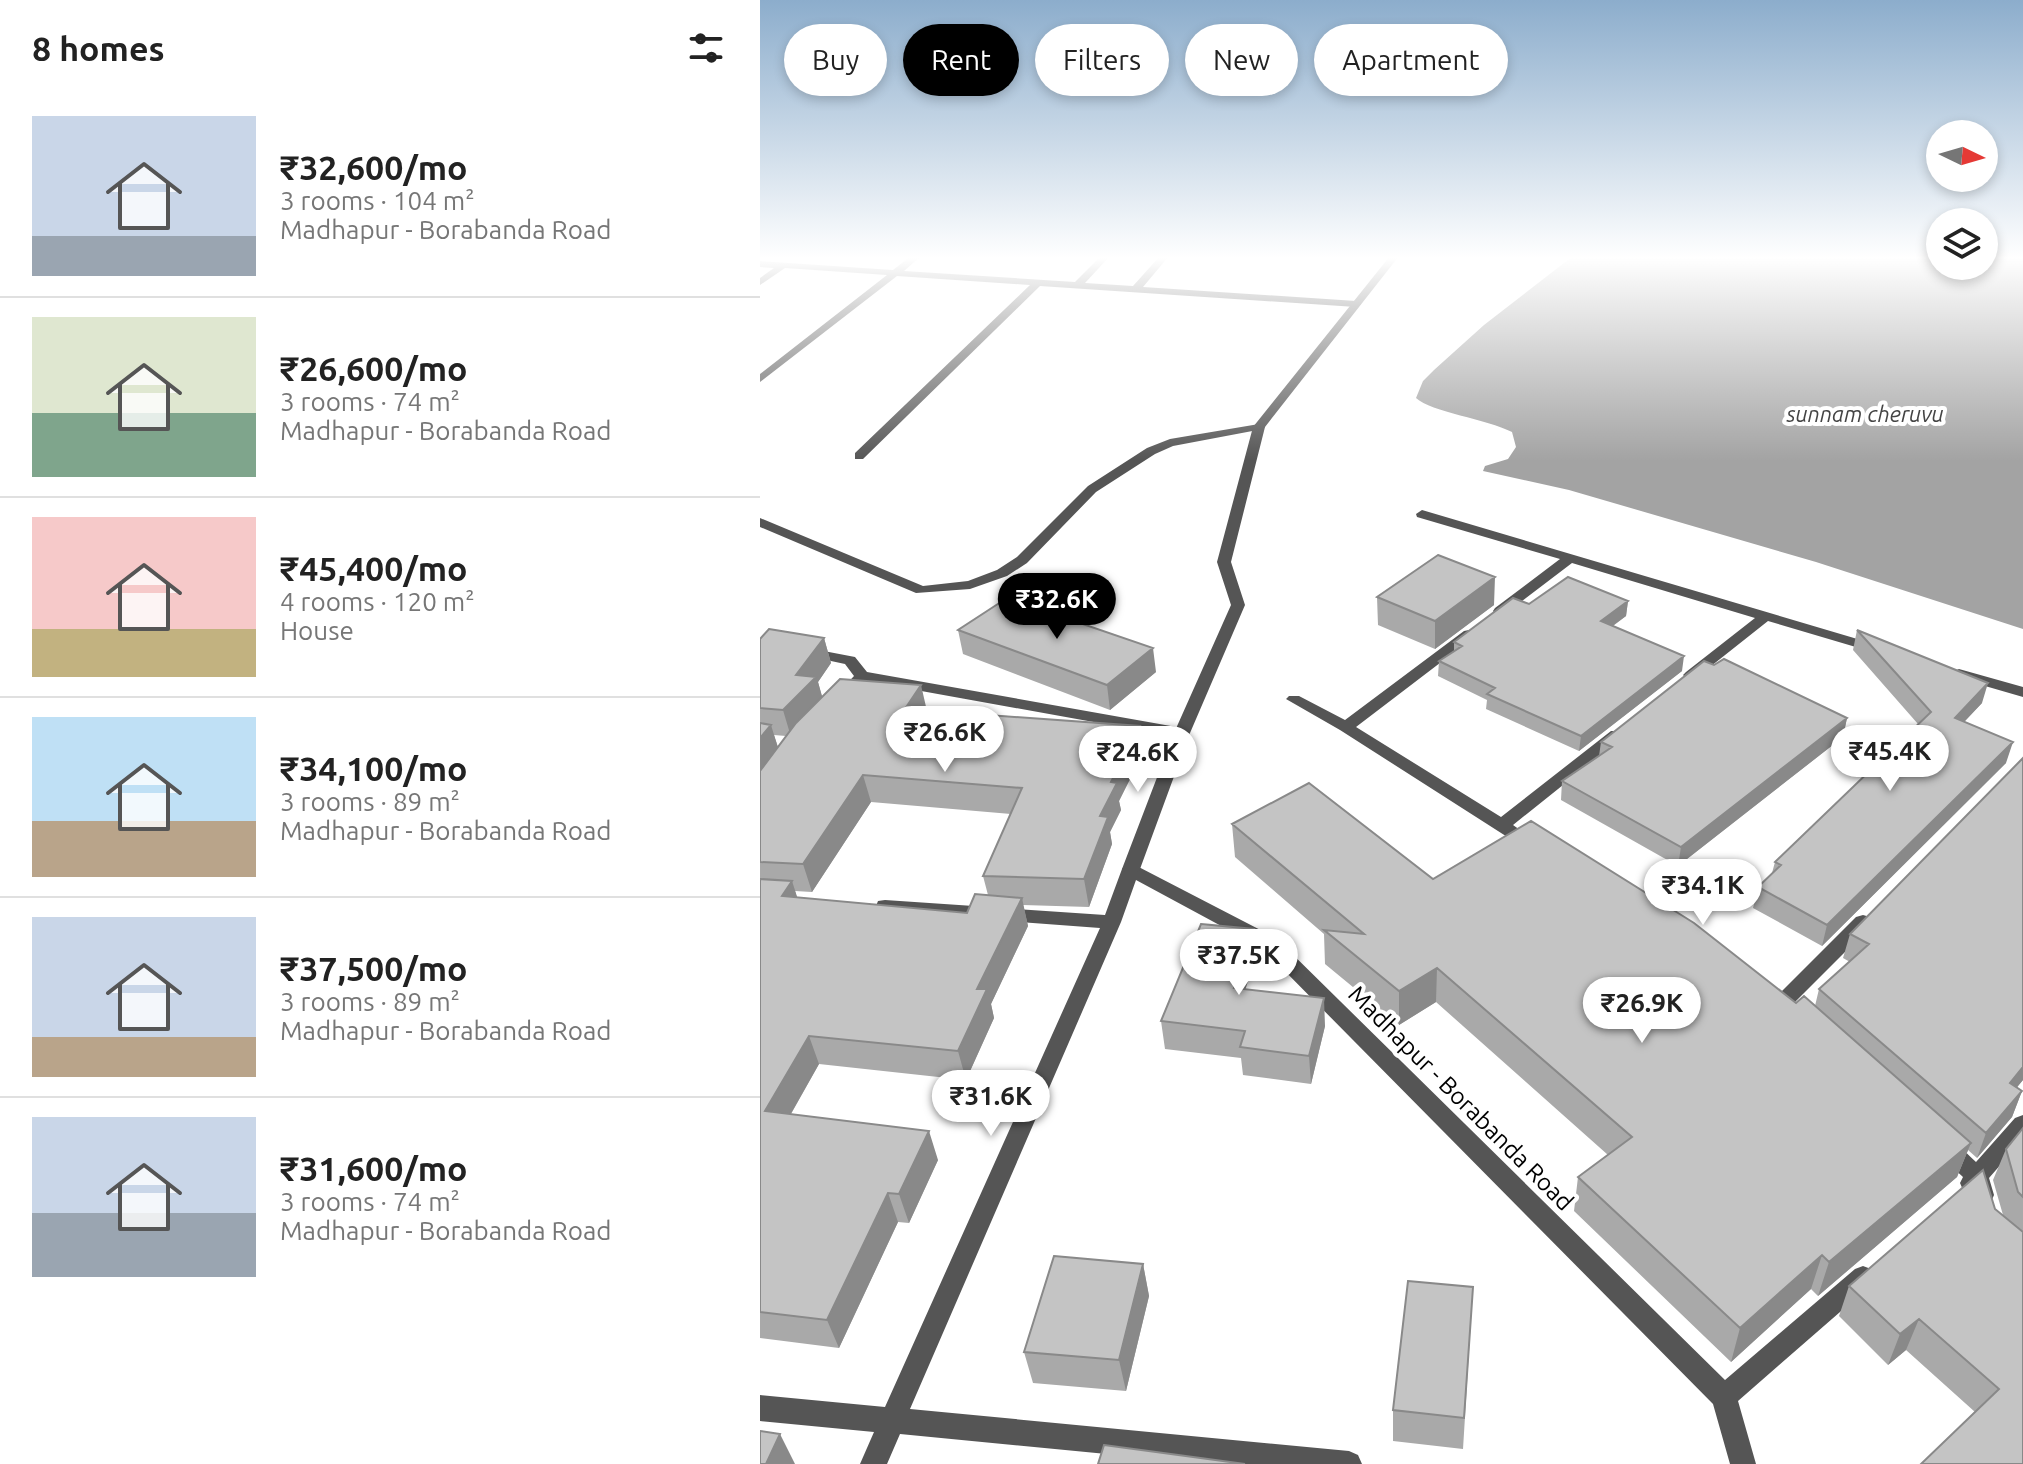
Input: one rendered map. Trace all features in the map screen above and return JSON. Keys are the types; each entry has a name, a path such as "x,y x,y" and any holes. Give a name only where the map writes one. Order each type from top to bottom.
{"street":[{"path":"760,379 830,324"},
{"path":"859,456 994,324"},
{"path":"873,1464 1112,922 1182,733 1238,605 1224,562 1259,429 1340,324"},
{"path":"762,525 921,590 970,585 1002,573 1022,560 1092,489 1151,451 1170,443 1259,429"},
{"path":"1422,514 1887,652"},
{"path":"1346,727 1570,558"},
{"path":"1682,683 1766,616"},
{"path":"790,648 850,660 862,676 1182,733"},
{"path":"1947,670 2023,692"},
{"path":"829,710 862,676"},
{"path":"1294,699 1346,727 1542,851"},
{"path":"1502,825 1634,721"},
{"name":"Madhapur - Borabanda Road","path":"1131,869 1269,943 1724,1397 1743,1464"},
{"path":"1782,1004 1881,903"},
{"path":"867,905 1112,922"},
{"path":"1955,1197 1978,1177 2023,1124"},
{"path":"1932,1136 1978,1177 1989,1217"},
{"path":"1724,1397 1886,1257"},
{"path":"760,1408 1349,1464"}],"water":[{"name":"sunnam cheruvu","path":"1485,324 2023,324 2023,629 1816,562 1569,490 1483,471 1485,466 1508,459 1516,447 1512,432 1416,398 1423,381"}],"building":[{"path":"1438,555 1495,577 1435,621 1377,597"},
{"path":"1568,577 1628,601 1601,621 1684,656 1581,736 1487,694 1495,688 1439,661 1462,646 1454,642 1513,598 1529,604"},
{"path":"1007,598 1153,648 1107,685 958,630"},
{"path":"769,629 824,638 796,675 816,677 783,710 760,708 760,639"},
{"path":"1857,630 1988,683 1955,718 2013,742 1827,925 1758,887 1781,865 1775,862 1931,712"},
{"path":"1724,659 1847,718 1681,847 1562,781 1612,747 1601,742 1704,661 1714,665"},
{"path":"840,679 921,685 905,709 1140,726 1111,782 1117,783 1100,816 1108,817 1084,879 983,876 1022,788 863,775 803,864 760,862 760,771 796,723"},
{"path":"760,723 771,725 760,738"},
{"path":"2023,758 2023,1067 2010,1083 2022,1091 1986,1133 1819,989 1869,944 1850,934"},
{"path":"1309,783 1433,879 1531,821 1694,923 1796,1003 1804,996 1971,1143 1829,1262 1822,1255 1740,1328 1578,1177 1632,1137 1437,968 1399,991 1324,930 1364,934 1232,824"},
{"path":"760,879 792,881 782,896 967,913 975,894 1022,898 977,989 987,989 958,1051 809,1036 765,1111 929,1131 899,1194 888,1193 827,1320 760,1312"},
{"path":"1201,924 1254,929 1234,988 1324,998 1309,1056 1240,1047 1245,1031 1161,1021"},
{"path":"2023,1128 2023,1197 2018,1192 2006,1149"},
{"path":"1983,1170 1995,1209 2023,1232 2023,1464 1921,1464 1999,1389 1919,1319 1900,1334 1849,1286"},
{"path":"1054,1256 1143,1264 1119,1360 1024,1352"},
{"path":"1408,1281 1473,1287 1464,1418 1393,1410"},
{"path":"760,1431 780,1434 766,1464 760,1464"},
{"path":"1104,1445 1245,1464 1098,1464"}]}
